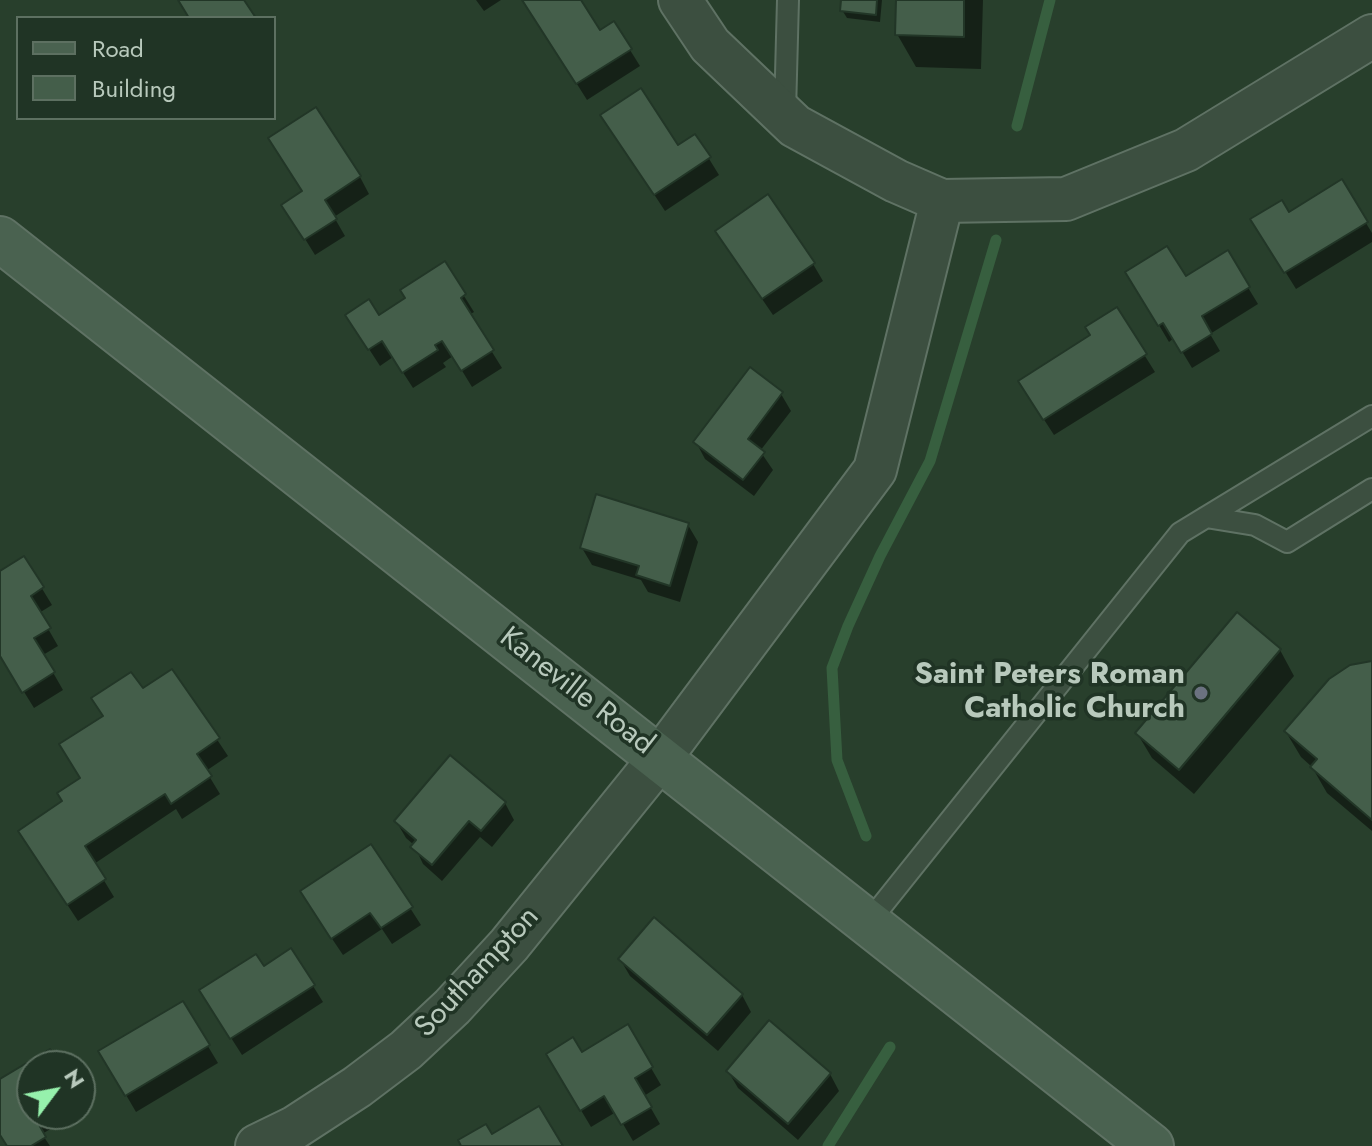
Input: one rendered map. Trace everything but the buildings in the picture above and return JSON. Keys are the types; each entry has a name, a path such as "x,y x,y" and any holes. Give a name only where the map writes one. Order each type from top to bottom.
{"main road":[{"name":"Kaneville Road","path":"0,239 1151,1146"}],"street":[{"path":"680,0 710,45 795,126 870,167 942,201 1066,199 1186,150 1372,36"},
{"name":"Southampton","path":"257,1146 294,1128 406,1050 452,1007 509,945 660,758 875,470 942,201"}],"lane":[{"path":"785,117 788,0"},
{"path":"868,923 1180,533 1372,416"},
{"path":"1206,517 1255,525 1287,542 1372,489"}],"waterway":[{"path":"1017,126 1050,0"},
{"path":"866,836 837,760 832,668 880,556 930,461 996,240"},
{"path":"828,1146 890,1047"}],"place":[{"name":"Saint Peters Roman Catholic Church","path":"1201,693"}]}
